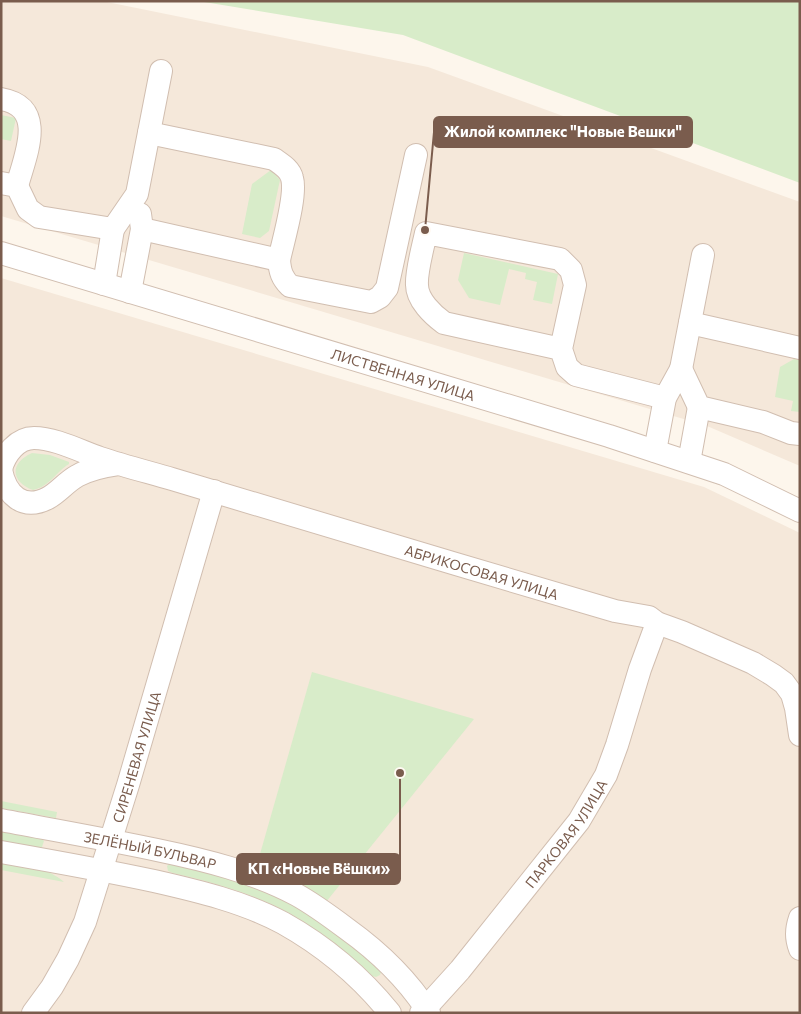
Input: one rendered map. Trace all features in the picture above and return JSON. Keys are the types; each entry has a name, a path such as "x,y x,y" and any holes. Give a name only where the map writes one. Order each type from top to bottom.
{"street":[{"path":"130,292 142,229 137,194 161,71"},
{"path":"1,99 10,101 22,108 28,118 31,131 9,184 28,209 39,217 113,229"},
{"path":"149,133 274,159 284,165 292,176 294,189 279,260 280,272 284,280 290,286 371,302 380,297 388,288 416,155"},
{"path":"104,284 113,229 137,194"},
{"path":"142,229 279,260"},
{"path":"561,349 444,323 435,317 420,297 417,286 426,233 560,259 570,270 575,285 561,349 567,366 576,375 665,398"},
{"name":"ЛИСТВЕННАЯ УЛИЦА","path":"1,253 609,436 724,474 800,511"},
{"path":"655,451 665,398 681,369 703,255"},
{"path":"690,323 800,348"},
{"path":"681,369 699,407 689,462"},
{"path":"699,407 763,422 790,433 800,434"},
{"name":"АБРИКОСОВАЯ УЛИЦА","path":"118,464 94,469 76,476 49,497 35,503 20,500 11,495 4,483 1,470 5,456 15,446 25,440 34,438 60,444 118,464 610,610 649,617 657,623 753,663 784,683 792,694 800,735"},
{"name":"СИРЕНЕВАЯ УЛИЦА","path":"33,1013 52,986 81,932 128,785 214,492"},
{"name":"ПАРКОВАЯ УЛИЦА","path":"425,1011 579,821 606,775 620,738 640,669 657,623"},
{"name":"ЗЕЛЁНЫЙ БУЛЬВАР","path":"1,820 110,840 220,865 297,895 327,914 381,956 412,990 425,1011"},
{"path":"1,852 101,869 210,894 282,923 303,935 341,963 359,979 390,1013"},
{"path":"800,918 796,928 796,939 800,949"}],"shaded area":[{"path":"1,1 102,1 428,67 800,202 800,466 707,426 1,216"},
{"path":"1,278 704,487 800,533 800,1013 1,1013"}],"green space":[{"path":"198,1 800,1 800,183 403,35"},
{"path":"1,115 16,118 11,141 1,139"},
{"path":"271,170 280,180 269,231 260,238 242,234 252,184"},
{"path":"464,253 558,274 552,304 533,300 537,282 525,279 526,273 509,269 500,305 469,298 458,280"},
{"path":"794,359 800,360 800,412 791,411 793,401 775,397 780,367"},
{"path":"32,453 50,455 69,462 69,464 44,486 33,490 20,482 16,472 19,462"},
{"path":"312,672 474,719 326,902 256,868"},
{"path":"1,801 57,812 56,818 1,808"},
{"path":"1,831 41,838 44,841 42,847 39,848 1,841"},
{"path":"1,862 43,870 64,882 1,870"},
{"path":"170,863 217,873 293,903 355,946 381,972 380,975 372,976 359,963 334,944 276,906 232,889 168,871 167,866"}],"place":[{"name":"Жилой комплекс \"Новые Вешки\"","path":"425,230"},
{"name":"КП «Новые Вёшки»","path":"400,773"}]}
